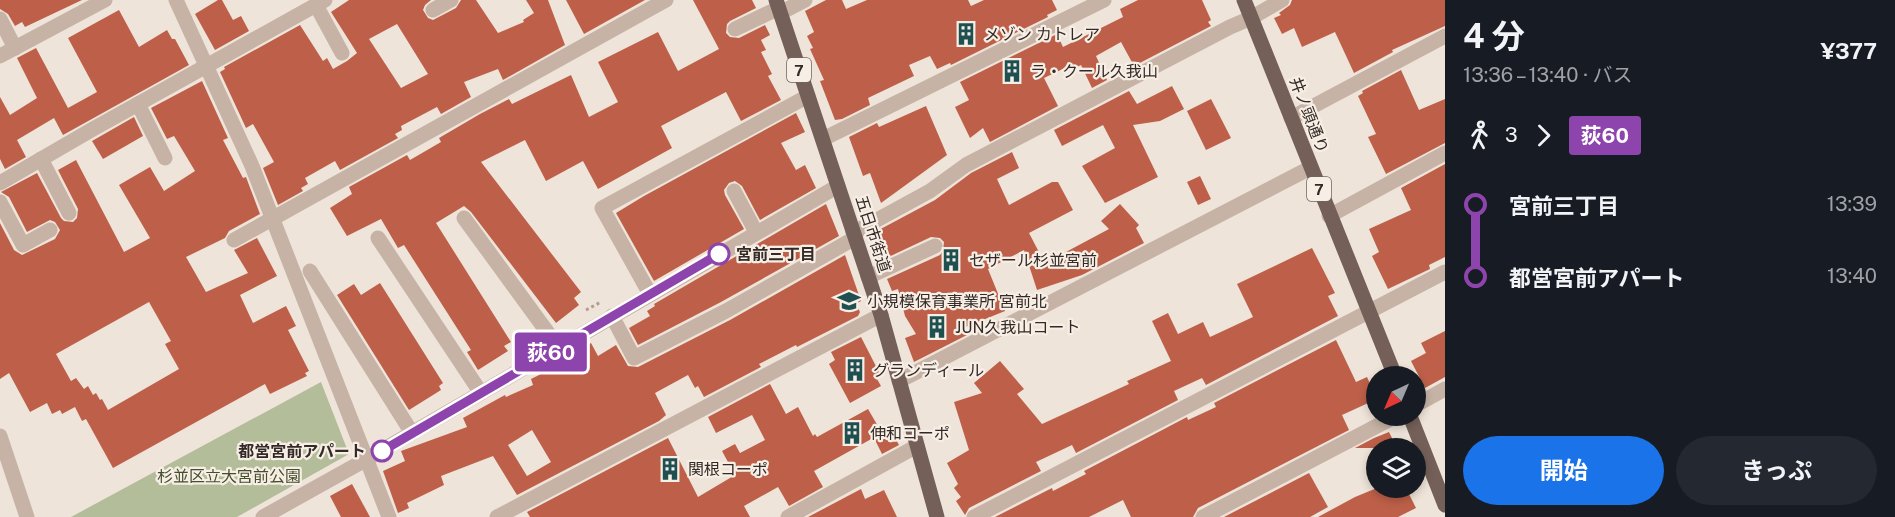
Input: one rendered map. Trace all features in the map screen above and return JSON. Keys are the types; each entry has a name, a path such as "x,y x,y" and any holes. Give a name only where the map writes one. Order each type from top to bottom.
{"main road":[{"name":"井ノ頭通り","path":"1244,0 1391,366"},
{"name":"五日市街道","path":"778,7 880,315 937,517"},
{"path":"1414,426 1445,505"}],"street":[{"path":"0,56 87,4 105,0"},
{"path":"176,0 252,166 389,517"},
{"path":"434,10 451,0"},
{"path":"234,240 666,0"},
{"path":"735,29 778,7 806,0"},
{"path":"823,139 1104,0"},
{"path":"612,316 634,358 726,311 930,191 966,165 1282,0"},
{"path":"0,183 321,2 342,53"},
{"path":"0,19 15,48"},
{"path":"1291,118 1445,36"},
{"path":"650,294 602,208 808,96"},
{"path":"138,104 165,158"},
{"path":"1329,216 1445,153"},
{"path":"41,159 69,213"},
{"path":"899,381 1310,168"},
{"path":"263,517 412,434 838,186"},
{"path":"734,191 756,232"},
{"path":"0,202 23,245 50,230"},
{"path":"464,218 559,348"},
{"path":"378,238 481,393"},
{"path":"868,277 935,246"},
{"path":"310,271 412,434"},
{"path":"974,517 1445,272"},
{"path":"497,517 880,315"},
{"path":"1426,399 1445,389"},
{"path":"1203,517 1377,426"},
{"path":"0,436 27,517"},
{"path":"788,517 917,446"}],"green space":[{"name":"杉並区立大宮前公園","path":"321,382 349,454 237,517 71,517"}],"building":[{"path":"0,0 82,0 25,27 22,22 15,26 8,14 0,9"},
{"path":"218,0 222,0 233,20 241,16 249,31 215,50 195,14"},
{"path":"349,0 431,0 423,10 428,18 433,20 456,8 461,0 476,0 498,33 524,22 523,20 534,13 526,0 548,0 565,45 503,80 498,69 464,82 471,97 441,114 437,107 401,126 402,130 395,134 398,138 340,170 335,161 305,178 308,184 301,188 303,191 278,205 263,168 274,162 253,124 246,128 220,72 225,69 224,67 300,25 323,61 327,58 333,69 357,53 331,12","holes":["397,24 428,74 401,88 369,39"]},
{"path":"566,0 645,0 584,34"},
{"path":"693,0 752,0 756,8 730,21 727,24 726,33 730,37 739,38 765,25 770,35 761,40 766,50 761,52 772,74 768,76 781,100 741,121 726,92 661,126 672,148 598,189 583,161 546,181 525,140 481,162 581,292 574,298 579,305 556,323 464,206 436,223 511,342 504,346 508,351 478,370 467,352 471,350 404,245 398,248 381,219 347,236 330,208 352,194 349,187 407,155 410,160 441,142 439,138 480,114 509,99 512,104 571,75 589,117 618,102 598,62 658,32 678,71 719,49"},
{"path":"826,0 842,0 846,9 867,0 968,0 971,6 984,0 1052,0 1057,10 1047,15 1048,17 951,65 950,63 937,69 930,56 909,65 914,76 868,98 870,105 842,119 835,120 820,81 824,80 810,49 813,48 807,36 814,32 805,11"},
{"path":"1138,0 1202,0 1211,20 1208,22 1211,26 1134,66 1121,42 1096,56 1107,80 1092,88 1081,65 1071,70 1069,66 1044,78 1058,106 990,142 983,128 970,138 955,107 969,100 960,82 1057,34 1063,47 1123,17 1120,9"},
{"path":"1292,0 1445,0 1445,26 1392,50 1393,52 1354,73 1335,32 1302,47 1294,28 1282,34 1274,18 1281,15 1279,13 1290,5"},
{"path":"119,10 139,47 167,30 172,39 175,39 189,65 63,135 54,118 17,140 26,157 5,169 0,159 0,97 10,115 37,98 17,58 36,48 68,108 97,92 68,38"},
{"path":"1401,70 1419,110 1445,99 1445,143 1386,174 1368,137 1376,134 1358,96 1363,93 1362,91"},
{"path":"202,81 228,138 223,140 243,178 246,177 260,214 229,231 225,238 186,257 206,292 248,273 234,250 257,238 277,276 240,295 253,323 286,306 296,326 288,330 309,371 305,373 307,376 270,394 265,384 113,468 86,419 82,421 75,407 62,414 60,410 52,414 47,403 30,412 9,373 0,379 0,223 14,250 22,255 55,239 60,230 55,222 50,220 27,232 9,197 1,192 37,173 61,218 64,221 73,222 77,218 78,209 58,170 76,160 124,252 150,238 119,185 150,167 164,191 195,171 174,136 167,139 151,108","holes":["149,302 171,341 165,344 179,369 108,410 102,399 100,400 96,393 93,395 88,386 84,389 76,378 71,381 56,354"]},
{"path":"1172,86 1184,109 1160,121 1133,125 1158,177 1105,203 1082,166 1115,148 1103,125 1062,146 1054,130 1129,91 1137,104"},
{"path":"1211,99 1231,138 1206,150 1187,111"},
{"path":"926,106 947,155 881,203 870,173 863,176 849,137 877,123 879,127"},
{"path":"796,113 805,132 781,143 796,170 805,165 816,188 760,220 742,186 735,181 729,183 724,190 725,195 744,229 654,281 616,213"},
{"path":"134,117 143,136 103,159 92,141"},
{"path":"1012,152 1019,168 997,179 1009,205 1052,182 1058,182 1073,210 1029,233 1041,256 1047,254 1049,261 1109,229 1101,221 1120,204 1139,225 1136,228 1144,243 1082,275 1037,290 1024,250 988,269 1005,311 963,328 967,335 914,362 905,338 916,334 905,316 898,289 892,291 887,279 940,255 944,242 940,238 931,237 880,261 877,254 882,253 875,232 935,200 971,173"},
{"path":"1445,164 1445,257 1429,265 1430,269 1388,289 1372,256 1379,252 1369,229 1411,210 1401,188"},
{"path":"1200,176 1211,199 1198,205 1187,182"},
{"path":"826,204 839,236 638,345 629,328 650,316 647,311 655,306 654,304"},
{"path":"1312,248 1335,293 1328,296 1338,316 1206,385 1202,378 1174,391 1178,400 1076,453 1072,445 1036,462 1041,471 969,508 965,515 956,501 961,497 954,488 958,484 947,463 969,450 954,402 982,393 974,383 1000,361 1024,389 1017,394 1042,424 1129,384 1127,381 1171,361 1152,321 1168,313 1178,334 1203,322 1210,337 1253,317 1237,284"},
{"path":"845,255 861,301 856,304 860,312 858,316 759,364 761,367 704,397 698,386 695,388 688,375 655,393 666,415 659,421 517,495 493,456 441,476 444,485 407,503 409,508 398,513 383,471 405,461 401,451 467,427 463,418 505,395 506,397 533,385 531,379 575,357 573,353 591,343 598,356 616,345 628,366 638,367 730,320","holes":["532,430 551,462 527,476 508,445"]},
{"path":"380,283 443,383 439,386 441,390 409,410 337,295 354,284 361,295"},
{"path":"1445,331 1445,377 1426,387 1426,366 1414,366 1411,361 1426,353 1421,343"},
{"name":"グランディール","path":"861,337 881,376 877,379 881,386 850,403 829,364 835,360 831,352"},
{"path":"1336,340 1356,382 1366,377 1366,404 1342,415 1349,430 1198,508 1193,517 1131,517 1123,500 1089,517 995,517 1052,488 1053,491 1086,474 1084,471 1187,417 1188,420 1216,407 1214,403"},
{"path":"770,384 786,414 798,407 813,436 815,434 817,437 868,409 882,433 814,471 823,487 789,506 778,487 744,506 750,517 530,517 527,512 668,438 698,497 735,475 722,451 735,444 740,453 765,440 752,415 716,433 708,417"},
{"path":"891,431 899,445 882,454 875,440"},
{"path":"1389,432 1392,438 1374,438"},
{"path":"1366,442 1366,448 1355,448"},
{"path":"1309,473 1328,507 1310,517 1224,517"},
{"path":"352,484 370,517 341,517 330,496"},
{"path":"861,489 865,499 884,490 897,517 808,517"},
{"path":"1366,492 1366,498 1411,498 1416,508 1398,517 1318,517"}],"bus line":[{"name":"荻60","path":"382,451 719,254"}],"place":[{"name":"メゾン カトレア","path":"966,34"},
{"name":"ラ・クール久我山","path":"1012,71"},
{"name":"宮前三丁目","path":"719,254"},
{"name":"セザール杉並宮前","path":"951,260"},
{"name":"小規模保育事業所 宮前北","path":"849,301"},
{"name":"JUN久我山コート","path":"937,327"},
{"name":"グランディール","path":"855,370"},
{"name":"伸和コーポ","path":"852,433"},
{"name":"都営宮前アパート","path":"382,451"},
{"name":"関根コーポ","path":"670,469"}]}
